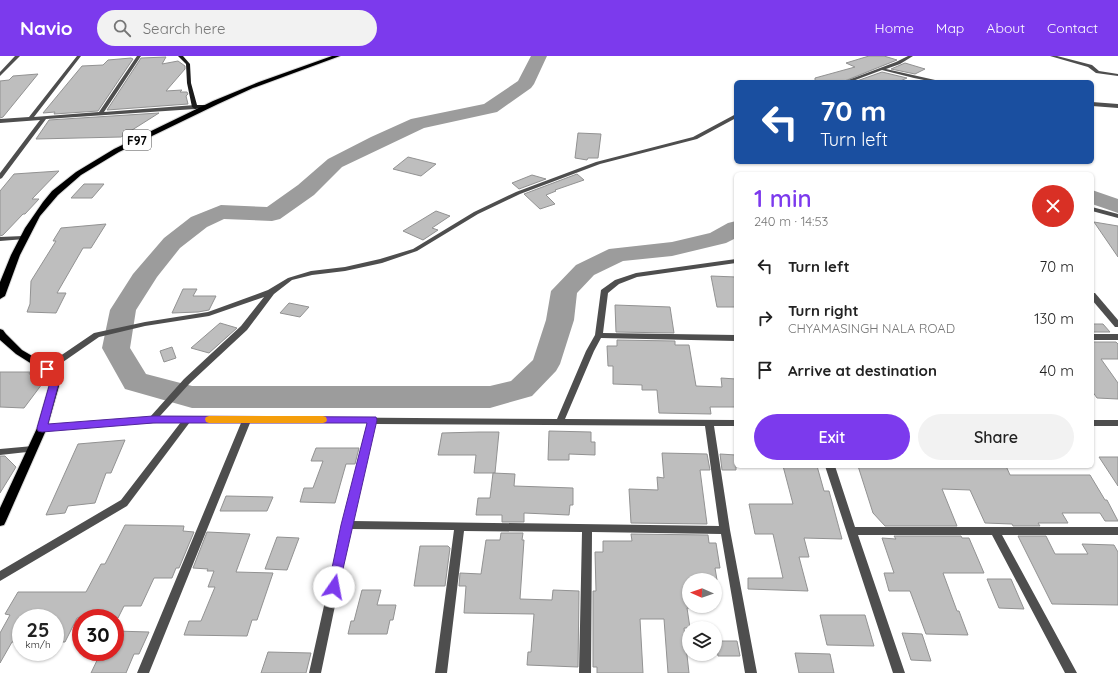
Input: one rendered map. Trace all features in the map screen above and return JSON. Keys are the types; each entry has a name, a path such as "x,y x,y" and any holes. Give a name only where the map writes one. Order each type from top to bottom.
{"main road":[{"path":"180,56 188,64 189,83 195,107 208,106"},
{"name":"F97","path":"0,296 8,270 23,238 37,215 55,194 87,166 208,106 251,87 336,56"},
{"path":"0,335 19,352 47,369 54,386 42,428 0,521"}],"street":[{"path":"0,75 18,56"},
{"path":"30,119 79,56"},
{"path":"100,114 139,56"},
{"path":"850,80 898,63 911,56"},
{"path":"1052,56 1090,66 1098,72 1118,75"},
{"path":"881,68 931,80"},
{"path":"1094,104 1118,106"},
{"path":"0,121 195,107"},
{"path":"47,369 97,335 145,324 208,314 271,292 290,280 311,273 344,269 382,261 415,250 476,213 518,193 598,163 684,142 734,117"},
{"path":"0,177 44,118"},
{"path":"1094,210 1118,216"},
{"path":"0,239 23,238"},
{"path":"560,421 590,351 599,335 601,307 604,292 618,282 636,275 734,260"},
{"path":"153,419 187,381 244,328 271,292"},
{"path":"1094,297 1118,325"},
{"path":"599,335 734,338"},
{"path":"1094,337 1118,337"},
{"path":"42,428 153,419 734,422"},
{"path":"0,576 124,503 188,419"},
{"path":"142,673 247,419"},
{"path":"315,673 347,525 372,420"},
{"path":"709,422 725,530 751,673"},
{"path":"1094,423 1118,423"},
{"path":"0,452 33,449"},
{"path":"831,468 899,673"},
{"path":"347,525 725,530"},
{"path":"441,673 460,526"},
{"path":"585,673 587,528"},
{"path":"851,531 1118,531"},
{"path":"995,531 1071,673"}],"building":[{"path":"869,56 884,56 897,60 847,80 815,80 815,78 855,67 846,63"},
{"path":"166,57 162,64 178,61 185,66 185,69 166,91 182,90 180,92 187,92 188,94 186,96 188,104 107,110 141,58"},
{"path":"133,59 98,111 54,114 55,112 43,113 82,66 103,65 108,60"},
{"path":"905,63 925,69 915,74 891,69"},
{"path":"882,72 907,78 902,80 860,80"},
{"path":"38,74 3,117 0,118 0,81 9,80 13,76"},
{"path":"159,113 121,137 36,139 49,120"},
{"path":"578,133 601,134 598,158 588,158 587,160 575,158"},
{"path":"408,157 436,164 421,176 393,169"},
{"path":"59,171 32,199 39,199 3,235 0,236 0,191 14,174"},
{"path":"577,174 584,180 555,190 556,191 546,195 555,204 540,209 524,194"},
{"path":"532,175 546,179 519,189 512,183"},
{"path":"84,184 104,184 92,198 71,198"},
{"path":"436,211 450,216 432,228 438,230 423,240 403,231"},
{"path":"1094,222 1118,226 1118,257"},
{"path":"106,224 91,248 83,248 57,293 66,293 56,313 27,312 30,304 31,281 56,241 53,241 61,228"},
{"path":"711,276 734,277 734,307 717,307"},
{"path":"183,289 197,289 193,296 216,296 209,310 172,313"},
{"path":"289,303 309,307 300,317 280,313"},
{"path":"615,305 670,307 674,333 616,332"},
{"path":"220,323 237,328 209,353 191,348"},
{"path":"1094,324 1103,324 1110,332 1094,332"},
{"path":"617,340 675,341 675,345 689,345 696,386 722,387 721,378 734,379 734,407 710,407 711,414 659,413 657,390 642,390 642,385 613,384 613,366 608,366 607,346 617,346"},
{"path":"1094,342 1116,342 1118,344 1118,359 1101,359 1118,383 1118,399 1097,398 1094,394"},
{"path":"172,347 176,358 164,362 160,351"},
{"path":"0,372 30,372 29,374 39,374 34,380 45,380 24,408 0,407"},
{"path":"549,431 591,432 591,442 595,442 595,455 569,454 569,460 548,460"},
{"path":"499,432 495,473 474,473 476,455 438,455 442,433"},
{"path":"125,440 111,473 106,473 95,503 68,506 65,513 46,515 78,444"},
{"path":"316,448 359,448 355,464 346,464 335,503 300,502 304,488 313,488 323,461 311,461"},
{"path":"662,453 707,454 710,470 700,470 707,524 631,523 629,489 658,490 657,477 664,478"},
{"path":"720,454 734,455 734,468 736,468 736,470 722,470"},
{"path":"0,456 5,456 16,467 0,493"},
{"path":"1099,457 1118,457 1118,486"},
{"path":"784,468 818,468 824,491 829,491 842,539 804,538 809,557 799,557 808,591 748,589 748,578 783,578 773,534 755,534 749,504 793,504"},
{"path":"859,468 1007,468 1010,475 1090,475 1105,500 1107,500 1118,521 1105,521 1100,513 1062,513 1068,523 1038,523 1040,526 1013,526 1012,524 985,523 970,490 942,489 957,526 885,526 873,513"},
{"path":"493,473 515,474 514,486 573,488 573,505 570,505 569,515 524,513 524,522 502,522 502,515 476,515 478,498 490,498"},
{"path":"226,496 273,497 267,511 220,511"},
{"path":"125,525 184,526 183,531 194,532 179,568 176,568 172,578 154,578 141,606 124,606 122,609 72,609 72,628 65,642 64,609 12,609 12,642 0,663 0,633 10,615 5,614 18,592 86,592 101,564 105,564"},
{"path":"207,532 250,534 236,572 273,573 257,620 252,620 247,636 184,635 189,621 201,621 215,587 208,587 214,571 193,568"},
{"path":"501,533 523,533 522,540 524,540 520,599 552,600 553,590 579,591 578,667 527,665 528,652 531,652 534,614 464,613 466,586 459,586 460,573 481,574 486,540 500,540"},
{"path":"631,534 708,535 709,543 716,543 720,568 715,568 716,573 682,573 682,613 688,613 689,621 682,621 682,661 688,661 689,673 668,673 664,619 640,619 643,673 597,673 597,667 593,667 593,591 596,591 595,552 603,552 603,541 632,541"},
{"path":"894,536 961,536 962,538 969,538 984,573 943,573 957,611 959,611 968,635 926,634 910,591 889,591 884,573 894,573 882,538 896,539"},
{"path":"1018,536 1046,536 1055,554 1088,554 1082,544 1114,545 1118,552 1118,605 1052,604"},
{"path":"277,537 299,538 287,570 265,569"},
{"path":"420,546 448,546 450,548 445,586 414,586"},
{"path":"987,579 1011,579 1024,609 999,608"},
{"path":"362,590 381,590 377,605 396,605 393,620 390,620 387,634 348,634 351,621 354,621"},
{"path":"820,615 865,615 874,646 827,645"},
{"path":"124,631 149,632 139,654 134,654 126,673 91,673 97,661 124,661"},
{"path":"902,633 922,634 931,661 911,660"},
{"path":"722,641 737,641 740,656 722,656"},
{"path":"268,652 311,653 306,673 261,673"},
{"path":"795,653 830,654 834,673 799,673"}],"waterway":[{"path":"539,56 525,84 490,108 418,123 335,163 306,190 272,214 221,212 199,222 172,243 146,274 123,310 116,348 136,382 192,397 490,397 521,389 546,364 560,320 564,291 585,270 618,254 672,249 718,238 734,229"},
{"path":"1094,198 1118,206"}],"slow traffic":[{"path":"209,419 323,420"}],"route":[{"path":"47,369 54,386 42,428 153,419 372,420 334,587"}]}
